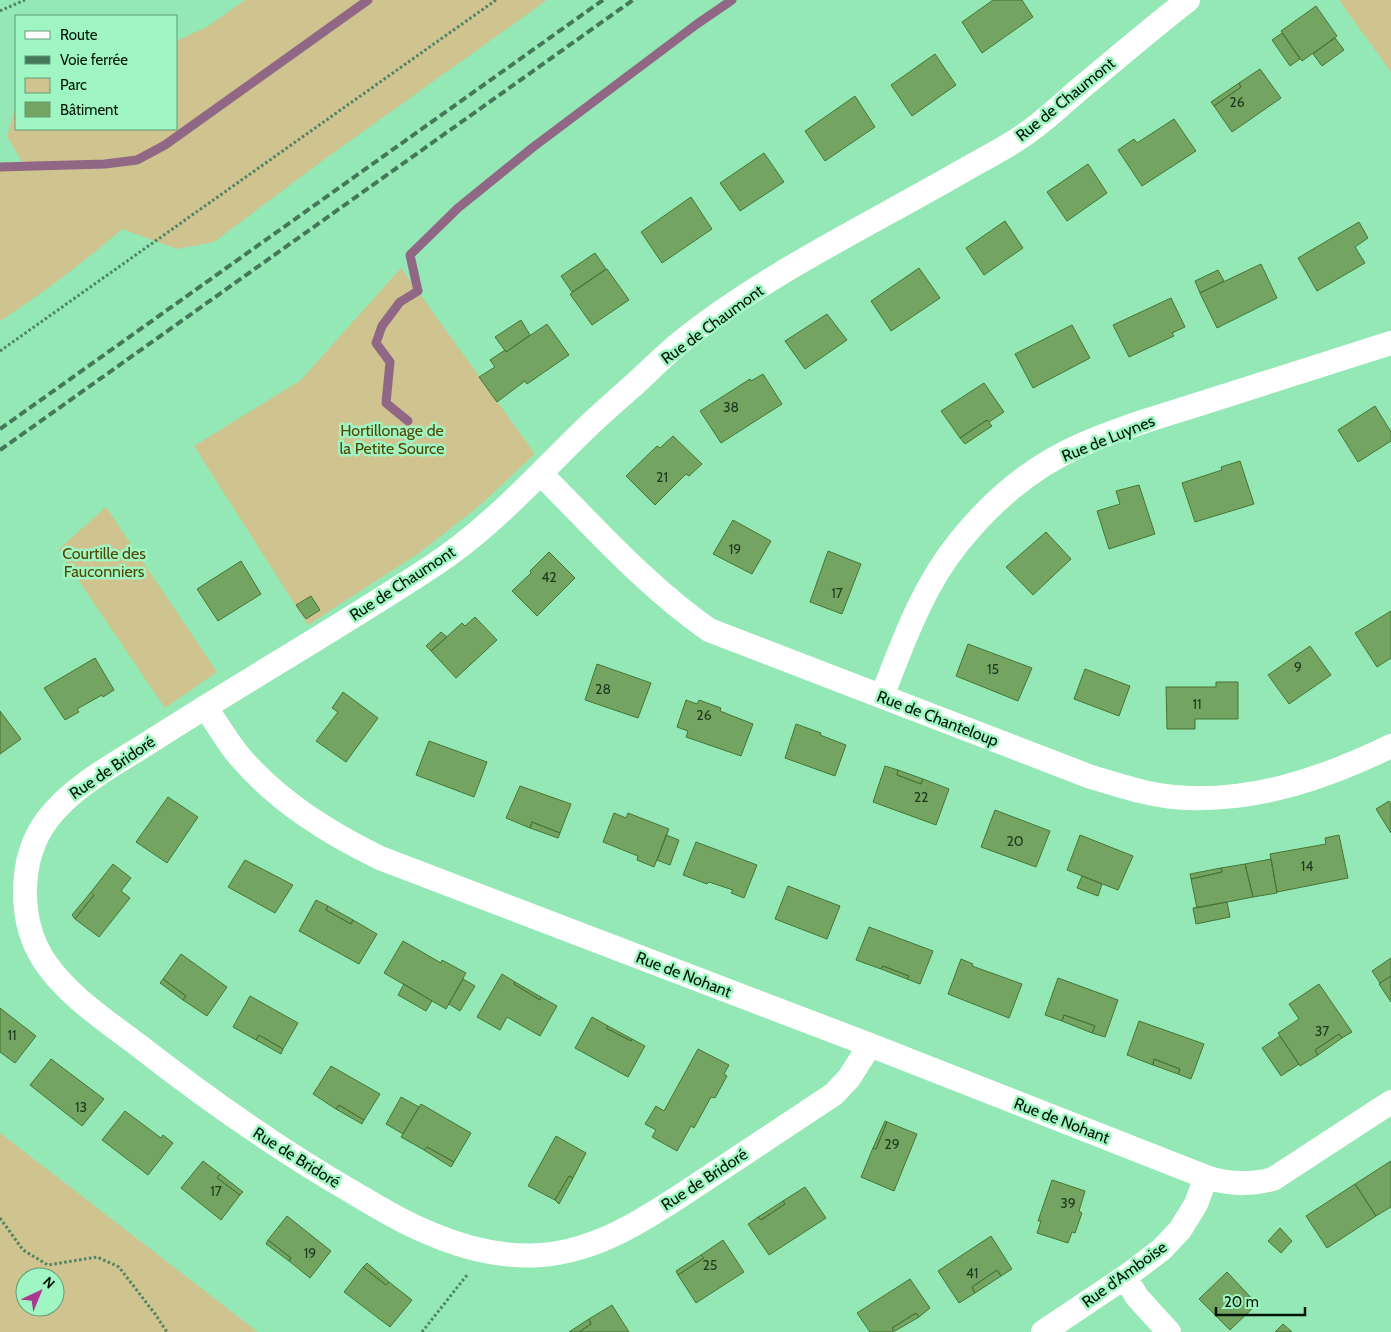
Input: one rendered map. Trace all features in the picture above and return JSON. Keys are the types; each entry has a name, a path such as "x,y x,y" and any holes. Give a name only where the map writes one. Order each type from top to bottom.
{"street":[{"name":"Rue de Chaumont","path":"205,707 437,563 492,521 584,430 682,341 751,292 830,244 1026,134 1188,0"},
{"name":"Rue de Luynes","path":"882,696 910,624 932,582 959,542 990,508 1025,477 1079,446 1129,427 1391,344"},
{"name":"Rue de Chanteloup","path":"541,474 642,576 680,610 710,630 1091,777 1133,789 1172,796 1204,798 1234,796 1282,788 1318,778 1391,746"},
{"name":"Rue de Nohant","path":"205,707 240,756 261,779 291,806 345,841 380,858 870,1045 1206,1177"},
{"name":"Rue de Bridoré","path":"205,707 73,791 51,814 38,832 30,853 26,875 26,900 36,946 52,971 86,1005 204,1096 271,1142 332,1180 422,1230 453,1242 486,1251 514,1255 546,1254 574,1249 608,1239 650,1216 834,1094 849,1078 870,1045"},
{"path":"1206,1177 1222,1182 1240,1184 1256,1184 1273,1179 1391,1102"},
{"name":"Rue d'Amboise","path":"1042,1332 1125,1277 1161,1250 1180,1230 1196,1204 1206,1177"},
{"path":"1125,1277 1137,1297 1169,1332"}],"path":[{"path":"0,11 25,0"},
{"path":"0,351 496,0"},
{"path":"0,1218 23,1250 48,1265 97,1257 119,1267 167,1332"},
{"path":"422,1332 486,1251"}],"green space":[{"path":"245,0 547,0 322,161 214,242 177,249 122,229 93,254 32,300 0,321 0,163 22,162 7,136 15,110 15,130 178,130 178,40 207,27"},
{"path":"1339,0 1391,0 1391,72"},
{"name":"Hortillonage de la Petite Source","path":"401,268 535,454 478,507 419,553 308,625 194,446 301,380"},
{"name":"Courtille des Fauconniers","path":"106,507 217,672 165,708 58,550"},
{"path":"0,1133 258,1332 0,1332"}],"building":[{"path":"993,0 1022,0 1033,17 982,53 962,22"},
{"path":"1316,6 1337,36 1302,61 1281,31"},
{"path":"1282,33 1300,59 1290,66 1272,40"},
{"path":"1335,38 1344,50 1322,66 1313,54"},
{"path":"935,54 956,85 912,116 891,85"},
{"path":"1260,69 1281,98 1232,132 1214,106 1241,87 1239,83"},
{"path":"1239,83 1241,87 1214,106 1211,102"},
{"path":"855,96 875,127 825,161 805,131"},
{"path":"1174,119 1196,151 1142,186 1118,150 1134,139 1137,143"},
{"path":"764,153 784,182 740,211 720,183"},
{"path":"1088,164 1107,193 1067,221 1047,192"},
{"path":"691,197 712,229 662,263 641,232"},
{"path":"1005,221 1023,248 984,275 966,248"},
{"path":"1359,222 1368,238 1355,247 1365,263 1317,291 1298,258"},
{"path":"595,253 606,269 572,292 561,276"},
{"path":"1261,264 1277,298 1217,328 1200,293"},
{"path":"919,268 940,298 891,331 871,301"},
{"path":"607,269 629,300 592,325 570,294"},
{"path":"1218,270 1224,281 1200,293 1195,281"},
{"path":"1171,298 1185,327 1172,333 1174,336 1129,357 1113,325"},
{"path":"827,314 847,340 805,369 785,341"},
{"path":"521,320 530,335 506,352 495,337"},
{"path":"547,324 569,355 527,384 525,381 497,402 479,377 495,367 490,360 505,350 506,352"},
{"path":"1072,325 1090,358 1033,388 1015,354"},
{"path":"763,374 782,404 721,443 700,411 750,379 751,381"},
{"path":"984,383 1004,412 989,422 987,420 960,438 941,411"},
{"path":"1375,406 1391,432 1391,441 1358,462 1338,430"},
{"path":"987,420 992,426 965,444 960,438"},
{"path":"673,436 702,464 689,476 686,474 655,505 626,476 657,446 660,448"},
{"path":"1240,461 1254,504 1195,522 1182,483 1222,470 1221,467"},
{"path":"1139,485 1155,534 1109,549 1097,511 1120,504 1116,491"},
{"path":"733,520 771,541 752,574 713,554"},
{"path":"1046,532 1071,559 1033,595 1006,567"},
{"path":"828,551 861,564 842,614 810,602"},
{"path":"549,552 575,578 537,616 512,591"},
{"path":"241,561 261,594 218,621 197,589"},
{"path":"311,596 320,610 306,619 296,605"},
{"path":"1391,611 1391,658 1377,667 1355,633"},
{"path":"475,617 497,640 456,678 431,651 462,623 465,626"},
{"path":"441,632 447,637 431,651 426,646"},
{"path":"968,644 1032,668 1018,701 956,676"},
{"path":"1310,646 1331,675 1289,704 1268,675"},
{"path":"95,658 114,690 77,709 79,712 65,720 44,688"},
{"path":"597,664 651,683 638,718 585,700"},
{"path":"1085,669 1130,686 1119,716 1074,699"},
{"path":"1216,682 1238,682 1238,719 1195,719 1195,729 1167,729 1166,687 1216,687"},
{"path":"343,692 378,718 346,762 316,741 338,712 332,708"},
{"path":"686,700 697,704 699,700 721,708 720,711 753,724 741,756 686,737 688,731 677,727"},
{"path":"0,711 21,739 0,754"},
{"path":"796,724 846,745 835,776 785,758"},
{"path":"429,741 487,762 474,797 416,775"},
{"path":"885,766 898,770 897,775 921,784 923,779 949,789 936,825 873,802"},
{"path":"898,770 923,779 921,784 897,775"},
{"path":"520,786 571,804 560,833 532,822 530,828 506,818"},
{"path":"168,797 198,817 167,863 136,842"},
{"path":"1389,801 1391,804 1391,833 1376,809"},
{"path":"995,810 1050,831 1036,867 981,847"},
{"path":"614,813 626,818 628,813 669,829 654,867 637,860 638,856 603,842"},
{"path":"532,822 560,833 558,838 530,828"},
{"path":"666,835 679,840 670,865 657,860"},
{"path":"1080,835 1133,856 1118,890 1067,870"},
{"path":"1339,835 1348,878 1277,892 1270,854 1326,844 1325,838"},
{"path":"696,842 757,865 744,898 731,893 733,890 709,882 707,884 683,875"},
{"path":"1271,859 1277,893 1253,897 1245,864"},
{"path":"245,860 293,885 275,913 228,887"},
{"path":"113,864 131,878 121,891 130,898 99,937 75,919 94,895 91,892"},
{"path":"1245,864 1253,897 1197,908 1191,879 1222,872 1221,868"},
{"path":"1221,868 1222,872 1191,879 1190,874"},
{"path":"1082,876 1102,884 1098,896 1077,888"},
{"path":"788,886 840,906 827,939 775,919"},
{"path":"91,892 94,895 75,919 72,915"},
{"path":"316,900 328,906 326,910 351,924 353,920 377,934 359,964 299,931"},
{"path":"1227,902 1230,917 1196,924 1193,908"},
{"path":"328,906 353,920 351,924 326,910"},
{"path":"869,927 933,951 920,984 907,979 909,976 883,966 881,969 856,960"},
{"path":"403,941 441,963 442,960 466,973 446,1009 384,973"},
{"path":"181,954 227,987 207,1016 183,1000 186,996 163,979"},
{"path":"1391,958 1391,976 1380,983 1372,971"},
{"path":"961,959 973,964 972,966 1022,984 1009,1018 948,994"},
{"path":"883,966 909,976 907,979 881,969"},
{"path":"502,974 540,1000 541,997 557,1006 540,1036 507,1017 500,1030 477,1017"},
{"path":"1391,976 1391,1002 1379,984"},
{"path":"1058,978 1118,1000 1105,1037 1092,1033 1095,1026 1064,1015 1062,1021 1045,1015"},
{"path":"163,979 186,996 183,1000 160,983"},
{"path":"463,979 475,986 460,1011 449,1004"},
{"path":"515,982 541,997 540,1000 514,984"},
{"path":"404,984 432,1001 426,1011 398,995"},
{"path":"1319,984 1352,1032 1342,1038 1339,1034 1315,1050 1318,1055 1300,1066 1278,1033 1299,1019 1289,1004"},
{"path":"250,996 298,1023 283,1049 259,1035 256,1040 233,1027"},
{"path":"0,1008 36,1036 15,1063 0,1052"},
{"path":"1064,1015 1095,1026 1092,1033 1062,1021"},
{"path":"592,1017 608,1026 606,1028 645,1046 628,1077 575,1048"},
{"path":"1139,1021 1204,1044 1191,1079 1178,1074 1180,1069 1154,1059 1153,1065 1127,1055"},
{"path":"608,1026 632,1039 631,1041 606,1028"},
{"path":"1339,1034 1342,1038 1318,1055 1315,1050"},
{"path":"259,1035 283,1049 281,1054 256,1040"},
{"path":"1280,1036 1299,1064 1281,1076 1262,1048"},
{"path":"698,1049 729,1065 724,1074 727,1076 715,1098 711,1097 694,1128 691,1126 677,1151 652,1137 656,1130 645,1124 656,1106 664,1111"},
{"path":"51,1059 104,1099 82,1126 30,1085"},
{"path":"1154,1059 1180,1069 1178,1074 1153,1065"},
{"path":"331,1066 380,1094 364,1120 339,1105 336,1109 313,1094"},
{"path":"401,1097 419,1107 403,1134 386,1124"},
{"path":"421,1104 471,1133 454,1162 427,1147 424,1150 401,1137"},
{"path":"339,1105 364,1120 362,1124 336,1109"},
{"path":"125,1111 161,1138 163,1135 173,1143 148,1175 102,1140"},
{"path":"885,1121 887,1122 876,1149 873,1148"},
{"path":"887,1122 917,1134 894,1191 861,1177 873,1148 876,1149"},
{"path":"556,1136 586,1153 573,1178 569,1176 555,1200 528,1186"},
{"path":"427,1147 454,1162 451,1167 424,1150"},
{"path":"203,1161 220,1174 217,1178 240,1195 221,1220 181,1188"},
{"path":"1391,1161 1391,1207 1376,1216 1355,1184"},
{"path":"220,1174 243,1192 240,1195 217,1178"},
{"path":"569,1176 573,1178 559,1204 555,1200"},
{"path":"1052,1180 1085,1191 1079,1211 1082,1213 1075,1233 1072,1232 1068,1243 1037,1233 1041,1221 1038,1221"},
{"path":"1355,1184 1376,1216 1327,1248 1306,1216"},
{"path":"805,1187 826,1218 769,1255 748,1224 758,1217 761,1220 785,1204 783,1201"},
{"path":"783,1201 785,1204 761,1220 758,1217"},
{"path":"287,1216 331,1251 310,1278 289,1261 291,1258 268,1240"},
{"path":"1280,1228 1292,1241 1281,1253 1268,1241"},
{"path":"991,1236 1012,1269 1001,1276 997,1270 972,1287 975,1293 959,1303 938,1271"},
{"path":"268,1240 291,1258 289,1261 266,1244"},
{"path":"723,1240 744,1272 696,1303 678,1275 704,1258 701,1255"},
{"path":"701,1255 704,1258 678,1275 676,1271"},
{"path":"367,1263 389,1282 386,1285 363,1267"},
{"path":"363,1267 386,1285 389,1282 412,1300 390,1327 344,1292"},
{"path":"997,1270 1001,1276 975,1293 972,1287"},
{"path":"1227,1272 1257,1304 1230,1330 1199,1299"},
{"path":"910,1279 930,1308 919,1317 916,1313 892,1328 894,1332 870,1332 857,1313"},
{"path":"612,1305 629,1332 579,1332 591,1324 589,1319"},
{"path":"916,1313 919,1317 895,1331 892,1328"},
{"path":"589,1319 591,1324 579,1332 569,1332"},
{"path":"1283,1324 1292,1332 1275,1332"}],"waterway":[{"path":"0,167 105,164 137,160 165,145 368,0"},
{"path":"408,421 386,403 390,362 376,343 382,326 400,302 418,291 410,255 458,208 532,148 697,24 732,0"}],"railway":[{"path":"0,429 603,0"},
{"path":"0,450 633,0"}]}
